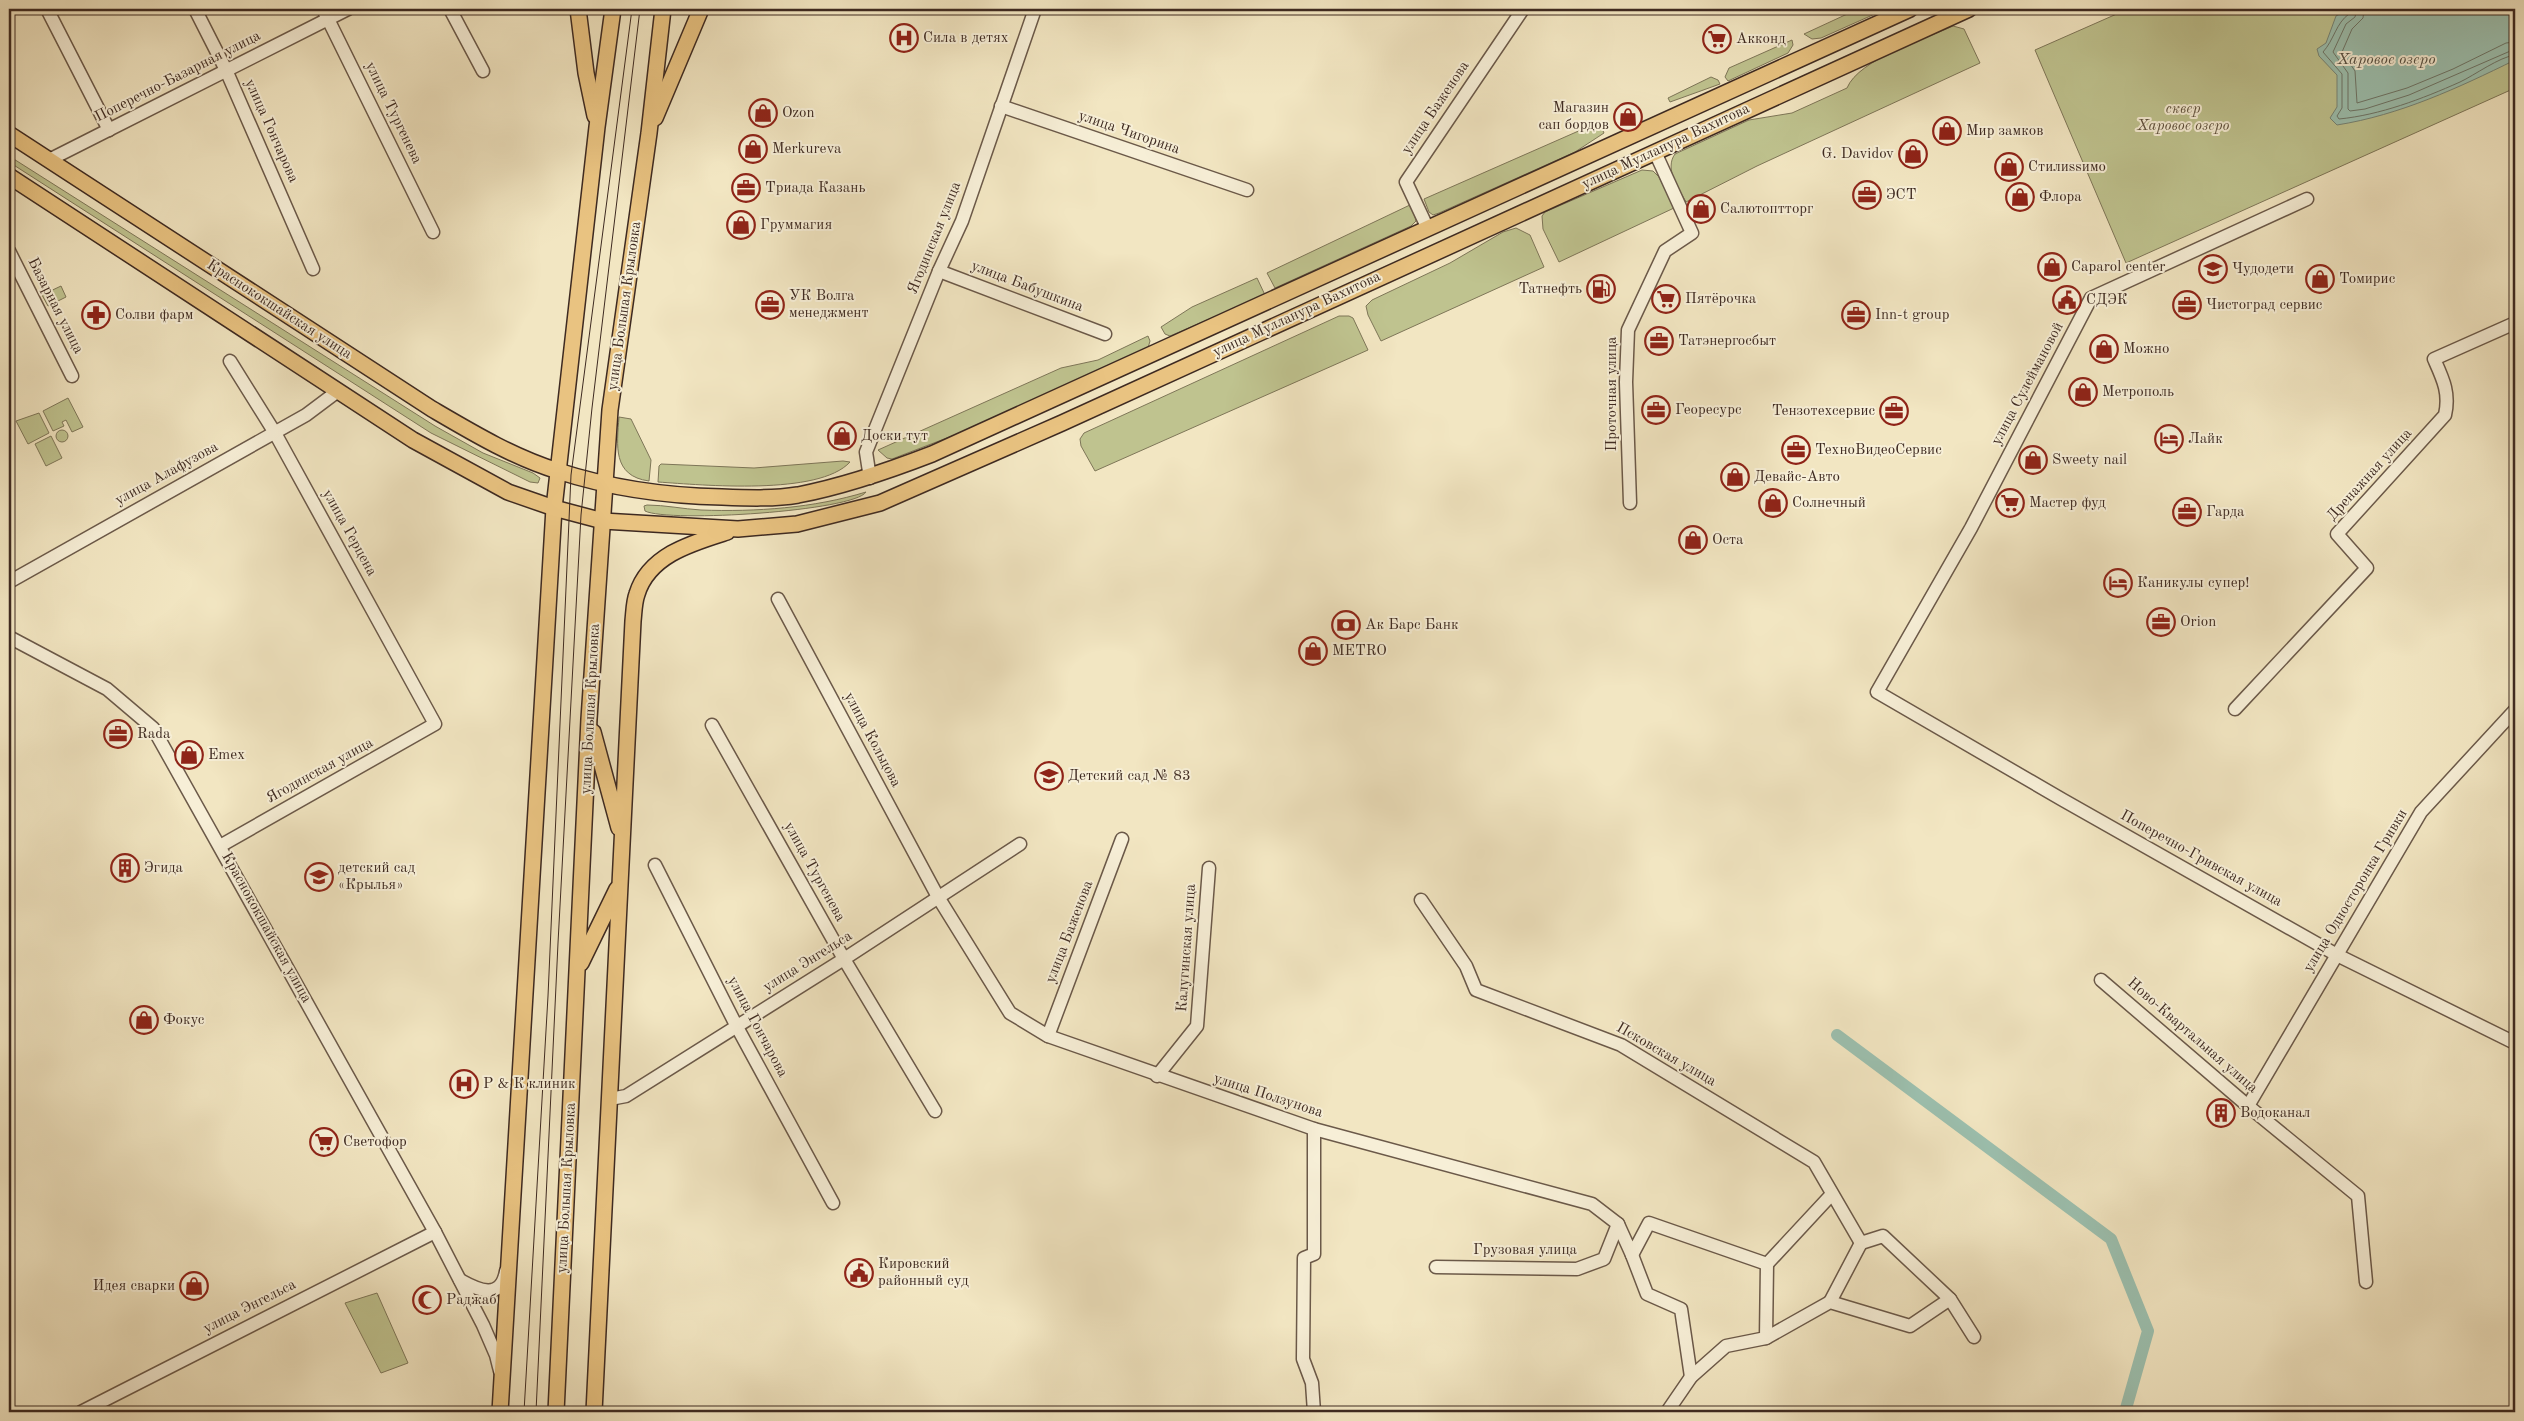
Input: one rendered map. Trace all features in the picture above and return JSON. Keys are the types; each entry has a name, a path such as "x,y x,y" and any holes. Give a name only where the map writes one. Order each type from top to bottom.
{"main road":[{"path":"578,9 586,73 597,127"},
{"path":"502,1378 557,471 597,127 614,9"},
{"name":"улица Большая Крыловка","path":"556,1412 589,719 610,410 649,133 663,9"},
{"path":"649,133 701,9"},
{"name":"улица Мулланура Вахитова","path":"606,484 698,497 748,498 796,495 870,478 932,454 1910,9"},
{"name":"улица Мулланура Вахитова","path":"554,508 603,520 738,529 797,524 880,503 1969,9"},
{"name":"Краснококшайская улица","path":"9,134 432,409 486,441 557,471 606,484"},
{"path":"11,180 413,440 508,492 554,508"},
{"path":"594,1412 632,621 637,593 648,574 675,550 738,529"},
{"path":"589,719 622,842"},
{"path":"578,970 620,880"},
{"name":"Краснококшайская улица","path":"500,1412 502,1378"}],"street":[{"path":"47,9 109,130"},
{"name":"улица Гончарова","path":"195,9 226,70 313,269"},
{"name":"Поперечно-Базарная улица","path":"49,160 226,70 326,14 348,9"},
{"path":"450,9 483,71"},
{"name":"Ягодинская улица","path":"870,478 866,452 938,271 962,221 1035,9"},
{"name":"улица Баженова","path":"1428,229 1406,182 1523,9"},
{"name":"улица Тургенева","path":"326,14 433,232"},
{"name":"улица Чигорина","path":"1001,106 1247,190"},
{"name":"Проточная улица","path":"1630,503 1626,382 1628,330 1665,251 1692,233 1654,152"},
{"name":"улица Сулеймановой","path":"1877,692 1971,528 2091,298 2307,200"},
{"name":"Базарная улица","path":"9,251 72,376"},
{"name":"улица Бабушкина","path":"938,271 1105,334"},
{"name":"Дренажная улица","path":"2235,709 2367,568 2338,534 2445,415 2448,401 2446,387 2434,359 2515,323"},
{"name":"улица Герцена","path":"230,361 275,433 436,724"},
{"name":"улица Алафузова","path":"9,582 275,433 306,415 338,391"},
{"name":"улица Кольцова","path":"778,599 938,897"},
{"name":"Краснококшайская улица","path":"9,637 107,688 153,728 435,1232 492,1345 502,1378"},
{"name":"Поперечно-Гривская улица","path":"1877,692 2063,800 2338,955 2515,1043"},
{"name":"улица Односторонка Гривки","path":"2248,1106 2422,812 2515,710"},
{"name":"Ягодинская улица","path":"220,846 436,724"},
{"name":"улица Тургенева","path":"712,725 844,959 935,1111"},
{"name":"улица Баженова","path":"1048,1036 1122,839"},
{"name":"улица Энгельса","path":"610,1099 626,1096 737,1027 1020,844"},
{"name":"улица Гончарова","path":"655,864 737,1027 833,1204"},
{"name":"Калугинская улица","path":"1158,1076 1197,1026 1209,868"},
{"name":"улица Ползунова","path":"938,897 1010,1014 1048,1036 1314,1129 1592,1204 1618,1224 1648,1294 1681,1310 1690,1377"},
{"name":"Псковская улица","path":"1421,900 1466,966 1476,990 1621,1045 1814,1162 1861,1243"},
{"name":"Ново-Квартальная улица","path":"2101,980 2248,1106 2358,1196 2366,1282"},
{"path":"1314,1129 1314,1254 1304,1258 1303,1359 1312,1383 1314,1412"},
{"path":"1766,1338 1767,1264 1832,1194"},
{"path":"1632,1255 1649,1223 1767,1264"},
{"name":"Грузовая улица","path":"1436,1267 1577,1269 1604,1259 1618,1224"},
{"name":"улица Энгельса","path":"81,1412 435,1232"},
{"path":"1667,1412 1690,1377 1726,1346 1766,1338 1830,1302 1861,1243 1884,1236 1950,1299 1974,1337"},
{"path":"460,1279 480,1290 493,1290 499,1287 504,1278 509,1244"},
{"path":"1830,1302 1910,1326 1950,1299"}],"green space":[{"path":"1858,9 1886,9 1821,38 1812,39 1804,34"},
{"name":"сквер Харовое озеро","path":"2128,9 2515,9 2515,88 2126,263 2035,50"},
{"path":"1953,26 1964,29 1980,63 1757,166 1686,202 1672,172 1672,160 1675,154 1749,120 1792,113 1847,88 1854,78 1878,59"},
{"path":"1792,40 1793,45 1788,53 1728,81 1725,77 1729,68"},
{"path":"1711,77 1718,80 1720,84 1670,102 1668,98"},
{"path":"1599,122 1604,133 1575,152 1439,213 1433,215 1429,212 1424,199"},
{"path":"9,156 435,426 483,453 533,473 540,478 538,483 530,482 431,433 9,162"},
{"path":"1642,170 1653,171 1659,177 1674,208 1559,262 1543,229 1542,216 1545,212"},
{"path":"1412,204 1416,221 1411,226 1275,288 1267,273"},
{"path":"1516,228 1530,235 1544,267 1381,341 1368,315 1366,306 1372,300 1450,263 1503,232"},
{"path":"1257,278 1265,295 1170,336 1165,334 1161,327 1192,307"},
{"path":"61,286 66,297 48,306 42,295"},
{"path":"1339,316 1353,318 1368,350 1095,471 1081,446 1080,439 1084,433"},
{"path":"1148,336 1150,341 1148,348 965,431 892,459 887,458 878,450 1061,368 1098,360"},
{"path":"68,398 83,427 72,432 66,420 62,422 64,426 53,431 43,411"},
{"path":"39,413 49,433 28,444 16,421"},
{"path":"619,417 631,419 651,460 649,481 628,473 619,458"},
{"path":"64,430 67,431 67,441 60,442 57,441 56,434 57,431"},
{"path":"51,436 62,458 46,466 35,444"},
{"path":"850,462 835,473 813,480 787,484 730,486 658,482 659,466 661,464 754,468"},
{"path":"866,492 854,499 830,505 760,513 688,516 645,511 644,506 701,510 785,508 826,502"},
{"path":"377,1293 408,1363 381,1373 345,1303"}],"water":[{"name":"Харовое озеро","path":"2349,9 2515,9 2515,60 2472,81 2428,99 2383,115 2337,125 2330,118 2337,107 2337,75 2319,56 2317,49 2326,43 2336,16"}],"waterway":[{"path":"1837,1035 2111,1239 2148,1331 2125,1412"}],"tram line":[{"path":"524,1412 548,996 571,475 632,9"},
{"path":"536,1412 558,943 581,515 640,9"}],"place":[{"name":"Сила в детях","path":"904,38"},
{"name":"Акконд","path":"1717,39"},
{"name":"Ozon","path":"763,113"},
{"name":"Магазин сап бордов","path":"1628,117"},
{"name":"Мир замков","path":"1947,131"},
{"name":"Merkureva","path":"753,149"},
{"name":"G. Davidov","path":"1913,154"},
{"name":"Стилиssимо","path":"2009,167"},
{"name":"Триада Казань","path":"746,188"},
{"name":"ЭСТ","path":"1867,195"},
{"name":"Флора","path":"2020,197"},
{"name":"Салютоптторг","path":"1701,209"},
{"name":"Груммагия","path":"741,225"},
{"name":"Caparol center","path":"2052,267"},
{"name":"Чудодети","path":"2213,269"},
{"name":"Томирис","path":"2320,279"},
{"name":"Татнефть","path":"1601,289"},
{"name":"Пятёрочка","path":"1666,299"},
{"name":"СДЭК","path":"2067,300"},
{"name":"УК Волга менеджмент","path":"770,305"},
{"name":"Чистоград сервис","path":"2187,305"},
{"name":"Солви фарм","path":"96,315"},
{"name":"Inn-t group","path":"1856,315"},
{"name":"Татэнергосбыт","path":"1659,341"},
{"name":"Можно","path":"2104,349"},
{"name":"Метрополь","path":"2083,392"},
{"name":"Георесурс","path":"1656,410"},
{"name":"Тензотехсервис","path":"1894,411"},
{"name":"Доски тут","path":"842,436"},
{"name":"Лайк","path":"2169,439"},
{"name":"ТехноВидеоСервис","path":"1796,450"},
{"name":"Sweety nail","path":"2033,460"},
{"name":"Девайс-Авто","path":"1735,477"},
{"name":"Солнечный","path":"1773,503"},
{"name":"Мастер фуд","path":"2010,503"},
{"name":"Гарда","path":"2187,512"},
{"name":"Оста","path":"1693,540"},
{"name":"Каникулы супер!","path":"2118,583"},
{"name":"Orion","path":"2161,622"},
{"name":"Ак Барс Банк","path":"1346,625"},
{"name":"METRO","path":"1313,651"},
{"name":"Rada","path":"118,734"},
{"name":"Emex","path":"189,755"},
{"name":"Детский сад № 83","path":"1049,776"},
{"name":"Эгида","path":"125,868"},
{"name":"детский сад «Крылья»","path":"319,877"},
{"name":"Фокус","path":"144,1020"},
{"name":"Р & К клиник","path":"464,1084"},
{"name":"Водоканал","path":"2221,1113"},
{"name":"Светофор","path":"324,1142"},
{"name":"Кировский районный суд","path":"859,1273"},
{"name":"Идея сварки","path":"194,1286"},
{"name":"Раджаб","path":"427,1300"}]}
